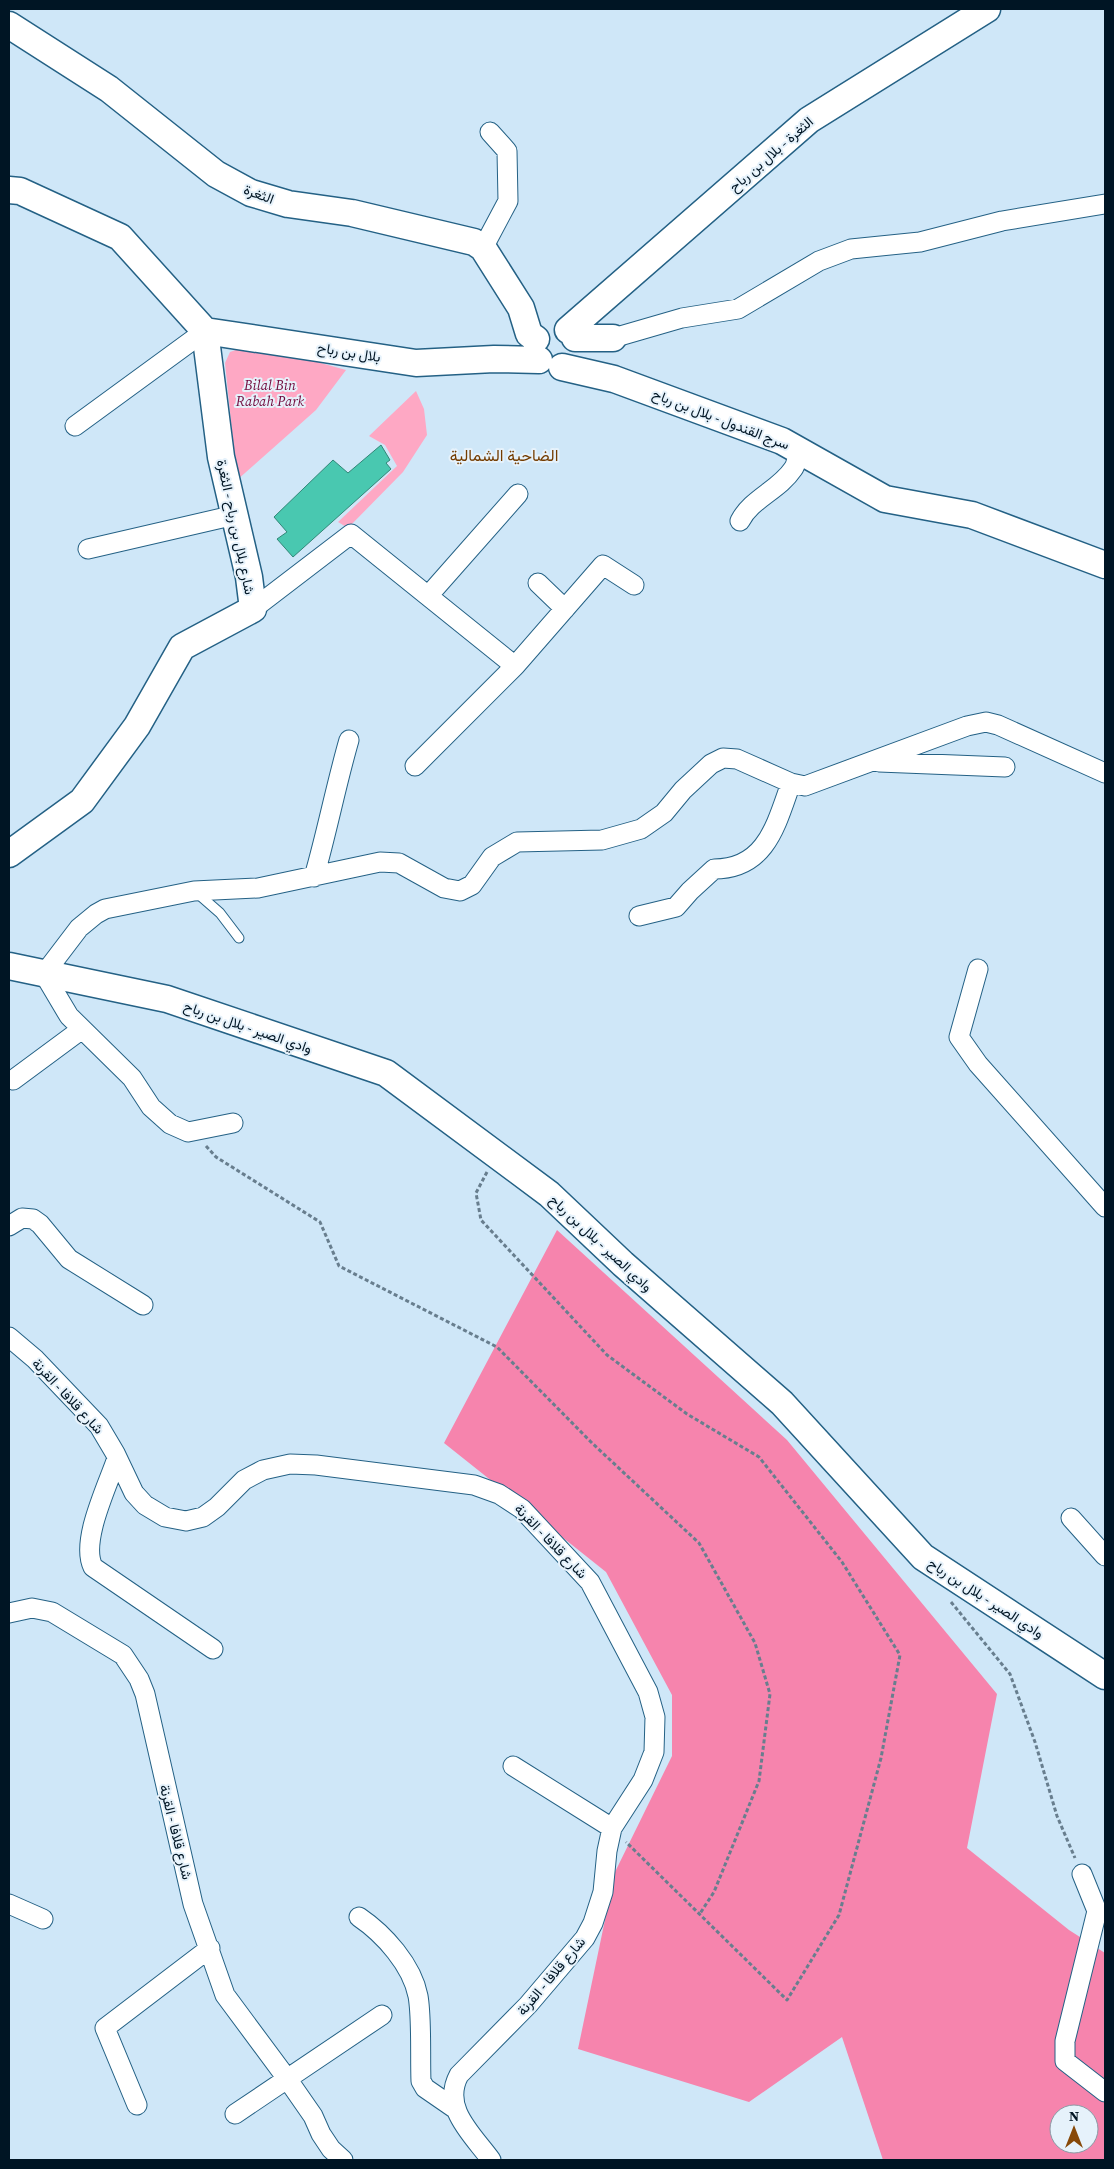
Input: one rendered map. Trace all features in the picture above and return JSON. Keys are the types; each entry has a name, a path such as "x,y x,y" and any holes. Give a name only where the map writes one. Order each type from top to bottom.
{"street":[{"name":"الثغرة - بلال بن رباح","path":"558,345 597,307 809,120 987,9"},
{"name":"الثغرة","path":"9,25 109,89 203,164 233,184 269,199 352,212 474,242 483,248"},
{"path":"490,132 507,151 508,201 483,248 521,308 529,334 558,345 613,338 682,318 738,309 819,261 851,249 920,242 1002,221 1105,204"},
{"path":"9,190 20,191 120,237 206,331 76,426"},
{"name":"بلال بن رباح","path":"206,331 416,363 494,359 558,345"},
{"name":"شارع بلال بن رباح - الثغرة","path":"9,854 82,801 136,726 182,647 252,609 249,577 221,457 206,331"},
{"name":"سرج القندول - بلال بن رباح","path":"558,345 614,379 782,441 885,499 972,515 1105,565"},
{"path":"740,521 745,510 760,500 794,469 799,450"},
{"path":"428,596 518,494"},
{"path":"88,549 234,515"},
{"path":"252,609 351,534 515,666"},
{"path":"415,766 515,666 604,565 634,586"},
{"path":"538,583 565,609"},
{"path":"233,1123 191,1131 182,1130 160,1116 132,1078 69,1016 44,974 78,929 96,914 113,907 194,891 258,888 390,862 410,867 447,890 460,891 472,884 492,857 517,842 602,840 641,829 664,813 683,790 718,759 728,757 737,759 791,784 805,786 967,726 986,722 998,725 1105,773"},
{"path":"314,877 326,836 335,786 349,740"},
{"path":"870,762 1005,767"},
{"path":"638,916 676,907 714,868 726,868 750,860 768,842 791,784"},
{"name":"وادي الصير - بلال بن رباح","path":"9,966 168,999 386,1073 495,1156 549,1194 623,1264 782,1403 923,1557 1105,1676"},
{"path":"978,969 958,1037 978,1064 1105,1207"},
{"path":"13,1080 82,1029"},
{"path":"9,1226 22,1218 36,1221 68,1259 144,1305"},
{"name":"شارع قلافا - القرنة","path":"9,1337 35,1359 89,1414 108,1439 129,1486 142,1502 154,1512 175,1520 188,1521 203,1518 244,1480 263,1470 290,1464 316,1465 474,1486 511,1500 530,1517 590,1582 653,1704 656,1730 649,1767 636,1793 617,1817 612,1828 608,1845 603,1892 593,1923 585,1938 528,2005 459,2076 453,2091 454,2108"},
{"path":"117,1458 89,1541 89,1559 93,1567 213,1649"},
{"path":"1071,1518 1105,1556"},
{"name":"شارع قلافا - القرنة","path":"9,1613 32,1608 52,1612 123,1655 131,1666 145,1694 191,1895 225,1995 313,2116 320,2134 343,2160"},
{"path":"513,1766 612,1828"},
{"path":"1082,1874 1097,1911 1065,2041 1065,2061 1105,2092"},
{"path":"9,1904 43,1919"},
{"path":"359,1917 379,1931 389,1942 412,1979 418,1996 421,2080 425,2088 454,2108 492,2160"},
{"path":"136,2105 105,2028 210,1948"},
{"path":"235,2114 382,2015"}],"lane":[{"path":"194,891 220,913 239,938"}],"path":[{"path":"191,1131 216,1157 320,1222 338,1266 497,1347 592,1443 699,1543 755,1643 770,1694 759,1782 714,1892 699,1915"},
{"path":"495,1156 476,1193 482,1220 607,1355 687,1414 759,1456 842,1562 900,1655 881,1758 839,1915 788,2000 612,1828"},
{"path":"950,1601 1010,1674 1035,1742 1058,1816 1082,1874"}],"green space":[{"name":"Bilal Bin Rabah Park","path":"253,344 346,370 316,410 237,480 225,363 230,352"},
{"path":"416,391 424,409 427,435 403,472 348,528 338,522 397,466 385,445 369,436"}],"shaded area":[{"path":"557,1230 787,1440 997,1694 967,1848 1069,1930 1105,1953 1105,2160 883,2160 842,2037 749,2102 578,2049 615,1872 672,1756 672,1695 606,1572 444,1443"}],"building":[{"path":"381,445 390,460 386,463 391,469 293,557 277,539 287,532 274,517 333,460 348,473"}],"district":[{"name":"الضاحية الشمالية","path":"504,455"}]}
